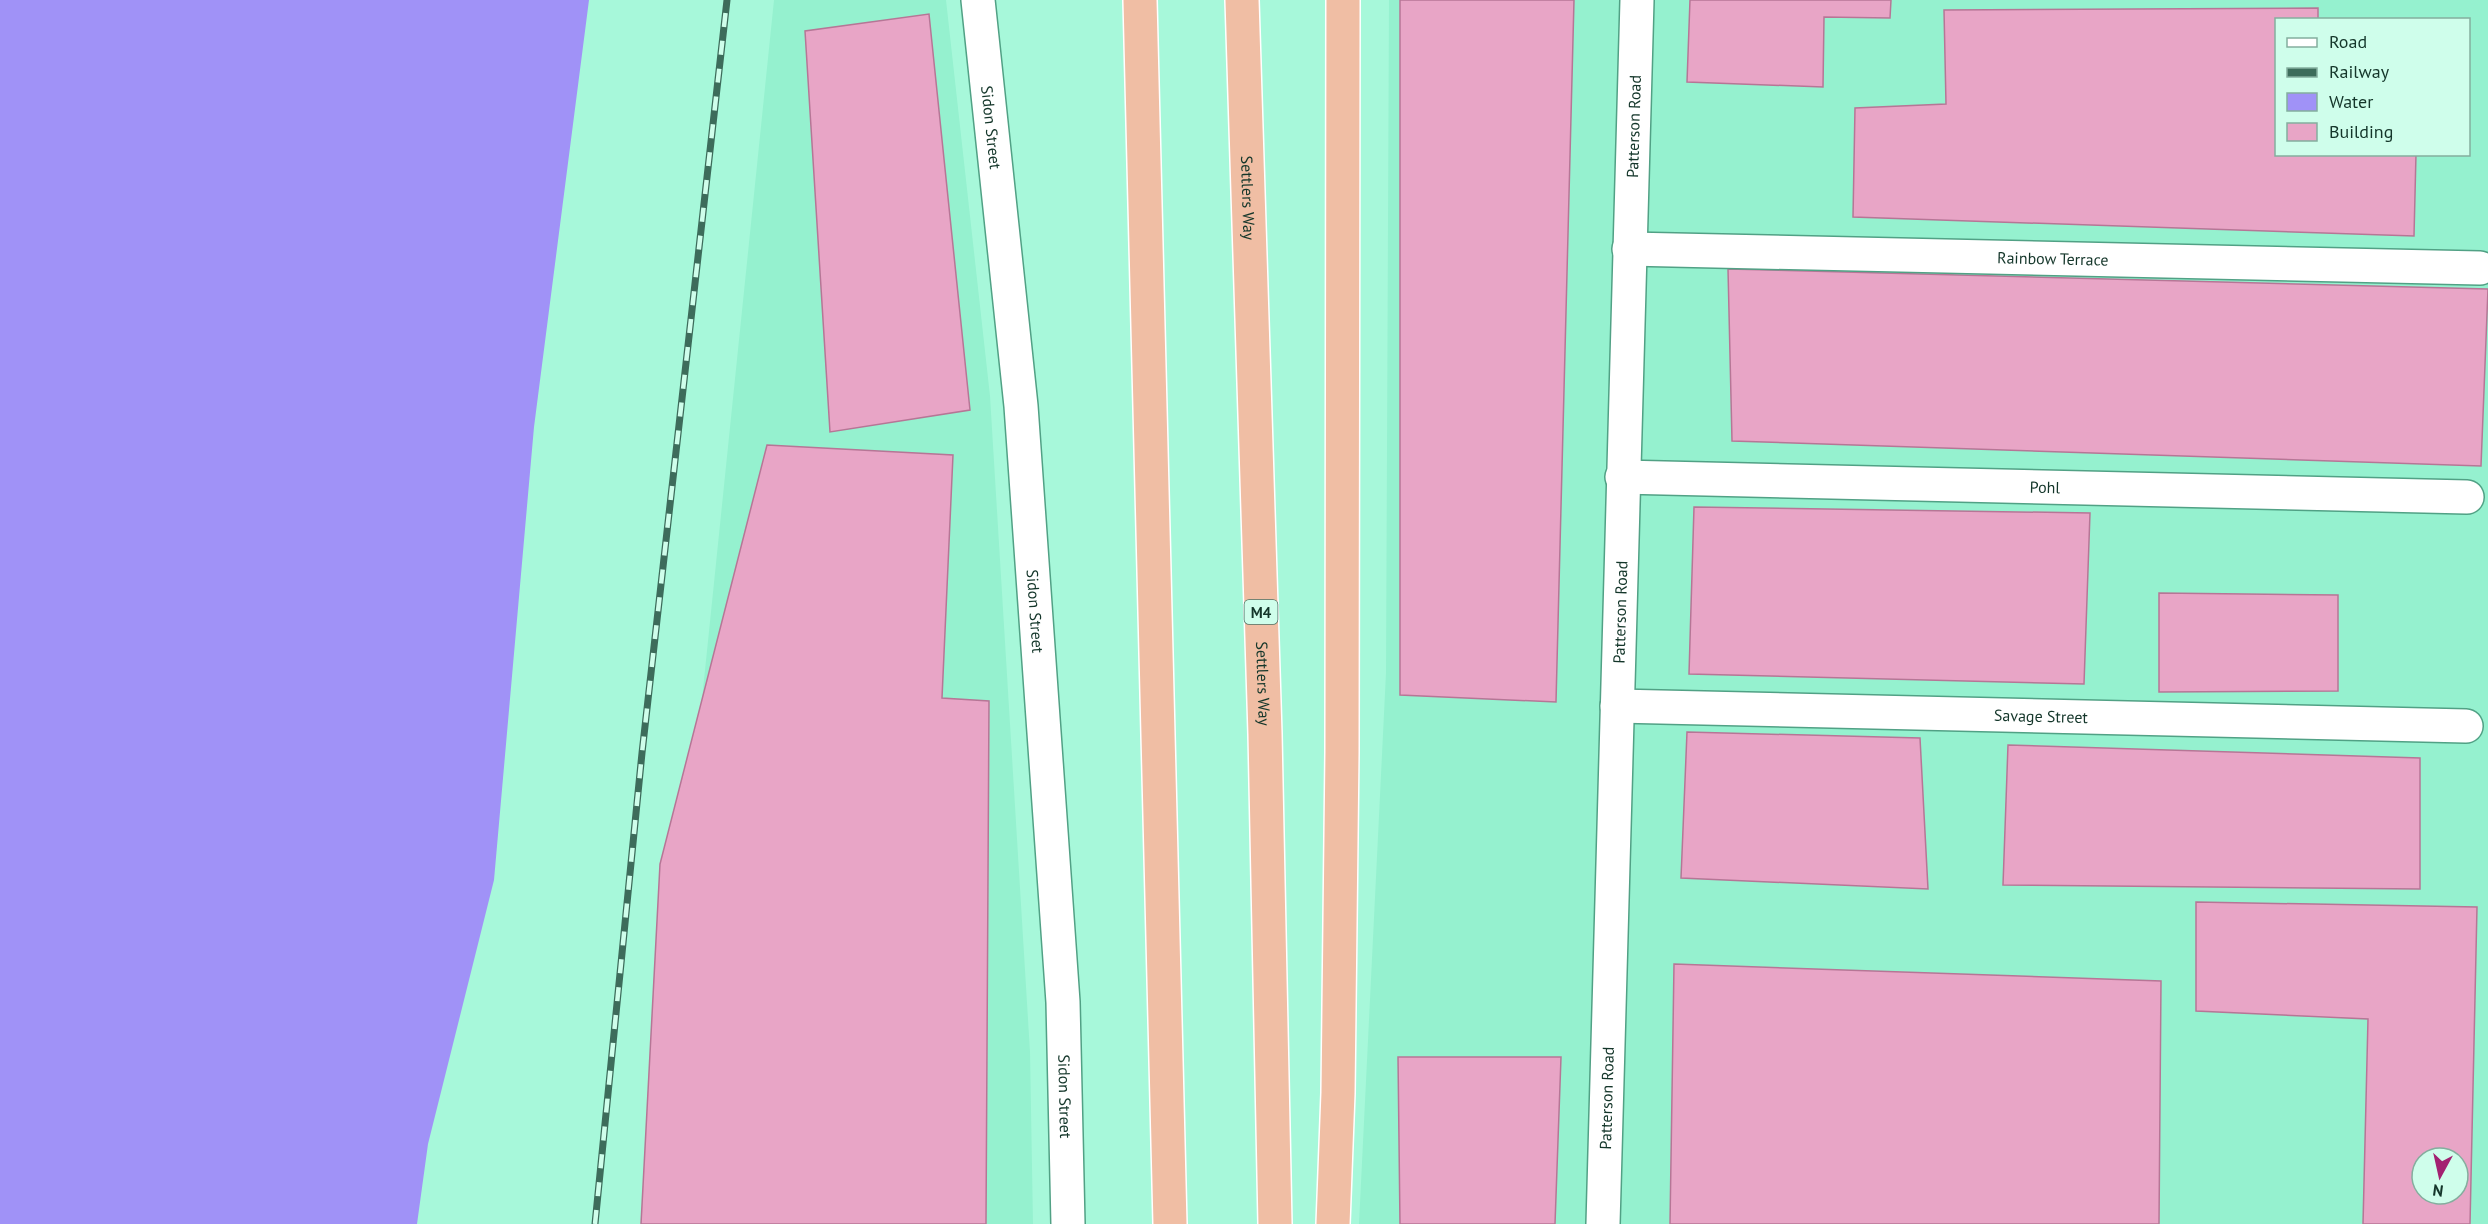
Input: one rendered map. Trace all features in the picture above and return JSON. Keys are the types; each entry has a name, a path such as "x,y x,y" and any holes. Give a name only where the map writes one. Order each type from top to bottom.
{"highway":[{"path":"1140,0 1170,1224"},
{"name":"Settlers Way","path":"1242,0 1265,723 1275,1224"},
{"path":"1334,1224 1342,752 1343,0"}],"street":[{"name":"Sidon Street","path":"978,0 1022,406 1063,1002 1068,1224"},
{"name":"Patterson Road","path":"1603,1224 1636,0"},
{"name":"Rainbow Terrace","path":"1629,249 2480,268"},
{"name":"Pohl","path":"1622,477 2467,497"},
{"name":"Savage Street","path":"1617,706 2466,726"}],"shaded area":[{"path":"774,0 946,0 990,396 1030,1052 1033,1224 648,1224"},
{"path":"1389,0 2488,0 2488,1224 1359,1224 1386,673"}],"water":[{"path":"0,0 589,0 534,427 494,880 428,1144 417,1224 0,1224"}],"building":[{"path":"1400,0 1574,0 1556,702 1400,695"},
{"path":"1690,0 1891,0 1890,18 1824,17 1823,87 1687,82"},
{"path":"2318,8 2318,18 2275,18 2275,156 2416,156 2414,236 1853,217 1855,108 1946,104 1944,10"},
{"path":"929,14 970,410 830,432 805,31"},
{"path":"1728,269 2488,289 2481,466 1732,441"},
{"path":"767,445 953,455 942,698 989,701 986,1224 641,1224 660,864"},
{"path":"1694,507 2090,513 2084,684 1689,674"},
{"path":"2159,593 2338,595 2338,691 2159,692"},
{"path":"1687,732 1920,738 1928,889 1681,878"},
{"path":"2008,745 2420,758 2420,889 2003,885"},
{"path":"2196,902 2477,907 2470,1224 2363,1224 2368,1019 2196,1011"},
{"path":"1674,964 2161,981 2159,1224 1670,1224"},
{"path":"1398,1057 1561,1057 1555,1224 1400,1224"}],"railway":[{"path":"595,1224 642,753 727,0"}]}
